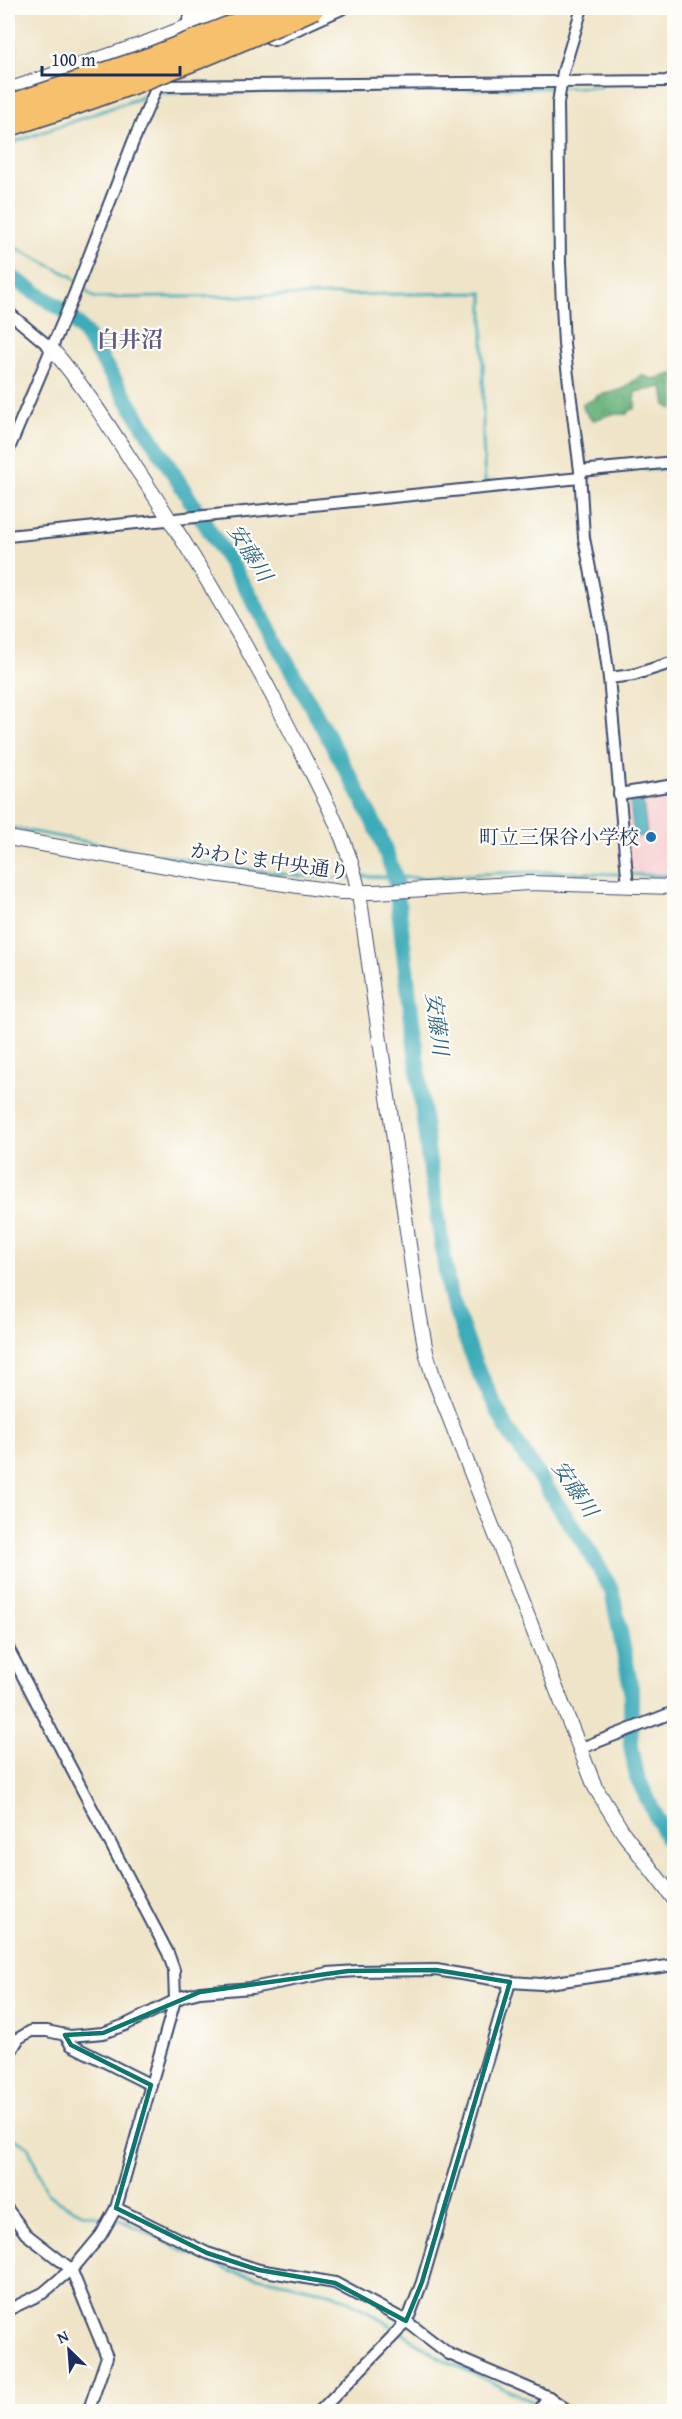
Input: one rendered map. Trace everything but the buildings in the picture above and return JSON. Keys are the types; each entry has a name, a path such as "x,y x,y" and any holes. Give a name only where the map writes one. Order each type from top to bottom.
{"highway":[{"path":"8,106 151,58 277,8"},
{"path":"8,126 154,76 314,8"}],"street":[{"path":"8,451 74,295 133,142 194,8"},
{"path":"8,90 106,57 235,8"},
{"path":"256,8 269,38 274,40 344,8"},
{"path":"582,8 561,83 558,114 560,263 564,344 580,474 584,538 609,678 628,886"},
{"path":"157,86 561,83 666,81 675,78"},
{"path":"8,312 51,348 87,393 170,519 225,608 277,703 337,824 353,863 359,892 426,1352 439,1393 594,1787 608,1811 675,1899"},
{"path":"8,537 675,462"},
{"path":"609,678 633,675 675,662"},
{"path":"619,794 675,785"},
{"name":"かわじま中央通り","path":"8,838 309,889 379,892 529,883 675,887"},
{"path":"8,1648 168,1953 174,1970 175,2000 116,2208 101,2235 71,2270 43,2293 8,2310"},
{"path":"579,1749 675,1712"},
{"path":"8,2056 19,2038 31,2031 89,2036 125,2025 175,2000 200,1992 252,1988 328,1973 436,1970 510,1982 541,1984 569,1982 675,1965"},
{"path":"319,2412 406,2321 415,2303 510,1982"},
{"path":"65,2035 71,2045 151,2085"},
{"path":"116,2208 207,2253 259,2270 335,2283 406,2321 449,2354 549,2397 570,2412"},
{"path":"8,2213 26,2234 71,2270 107,2357 88,2412"},
{"path":"538,2412 549,2397"}],"highlighted area":[{"path":"436,1970 510,1982 422,2282 406,2321 335,2283 259,2270 207,2253 116,2208 151,2085 71,2045 65,2035 103,2033 200,1992 348,1971"}],"shaded area":[{"name":"町立三保谷小学校","path":"674,790 674,878 632,876 624,799"}],"green space":[{"path":"674,374 674,407 671,409 666,405 663,387 635,392 635,409 630,410 627,414 612,414 594,420 582,407 583,403 597,396 623,389 641,375 653,379"}],"water":[{"path":"643,800 647,836 634,837 630,802"}],"waterway":[{"path":"13,83 16,49 12,29 17,8"},
{"path":"157,93 601,87"},
{"path":"9,144 151,94"},
{"path":"8,134 11,185 8,196"},
{"path":"8,244 71,276 94,298 483,293 485,482 498,481"},
{"name":"安藤川","path":"8,275 65,311 85,333 250,595 359,793 379,834 395,877 428,1154 449,1292 475,1364 507,1429 591,1554 612,1591 631,1688 631,1746 637,1777 666,1837 674,1846"},
{"path":"645,470 674,468"},
{"path":"8,827 146,853 275,873 352,877"},
{"path":"359,876 424,878 556,872 674,876"},
{"path":"79,2040 105,2037"},
{"path":"8,2067 12,2058"},
{"path":"8,2135 28,2147 47,2193 60,2202 84,2214 121,2220 233,2272 333,2293 373,2314 440,2358 540,2405"},
{"path":"546,2408 554,2412"}],"place":[{"name":"町立三保谷小学校","path":"651,837"}],"district":[{"name":"白井沼","path":"130,339"}]}
